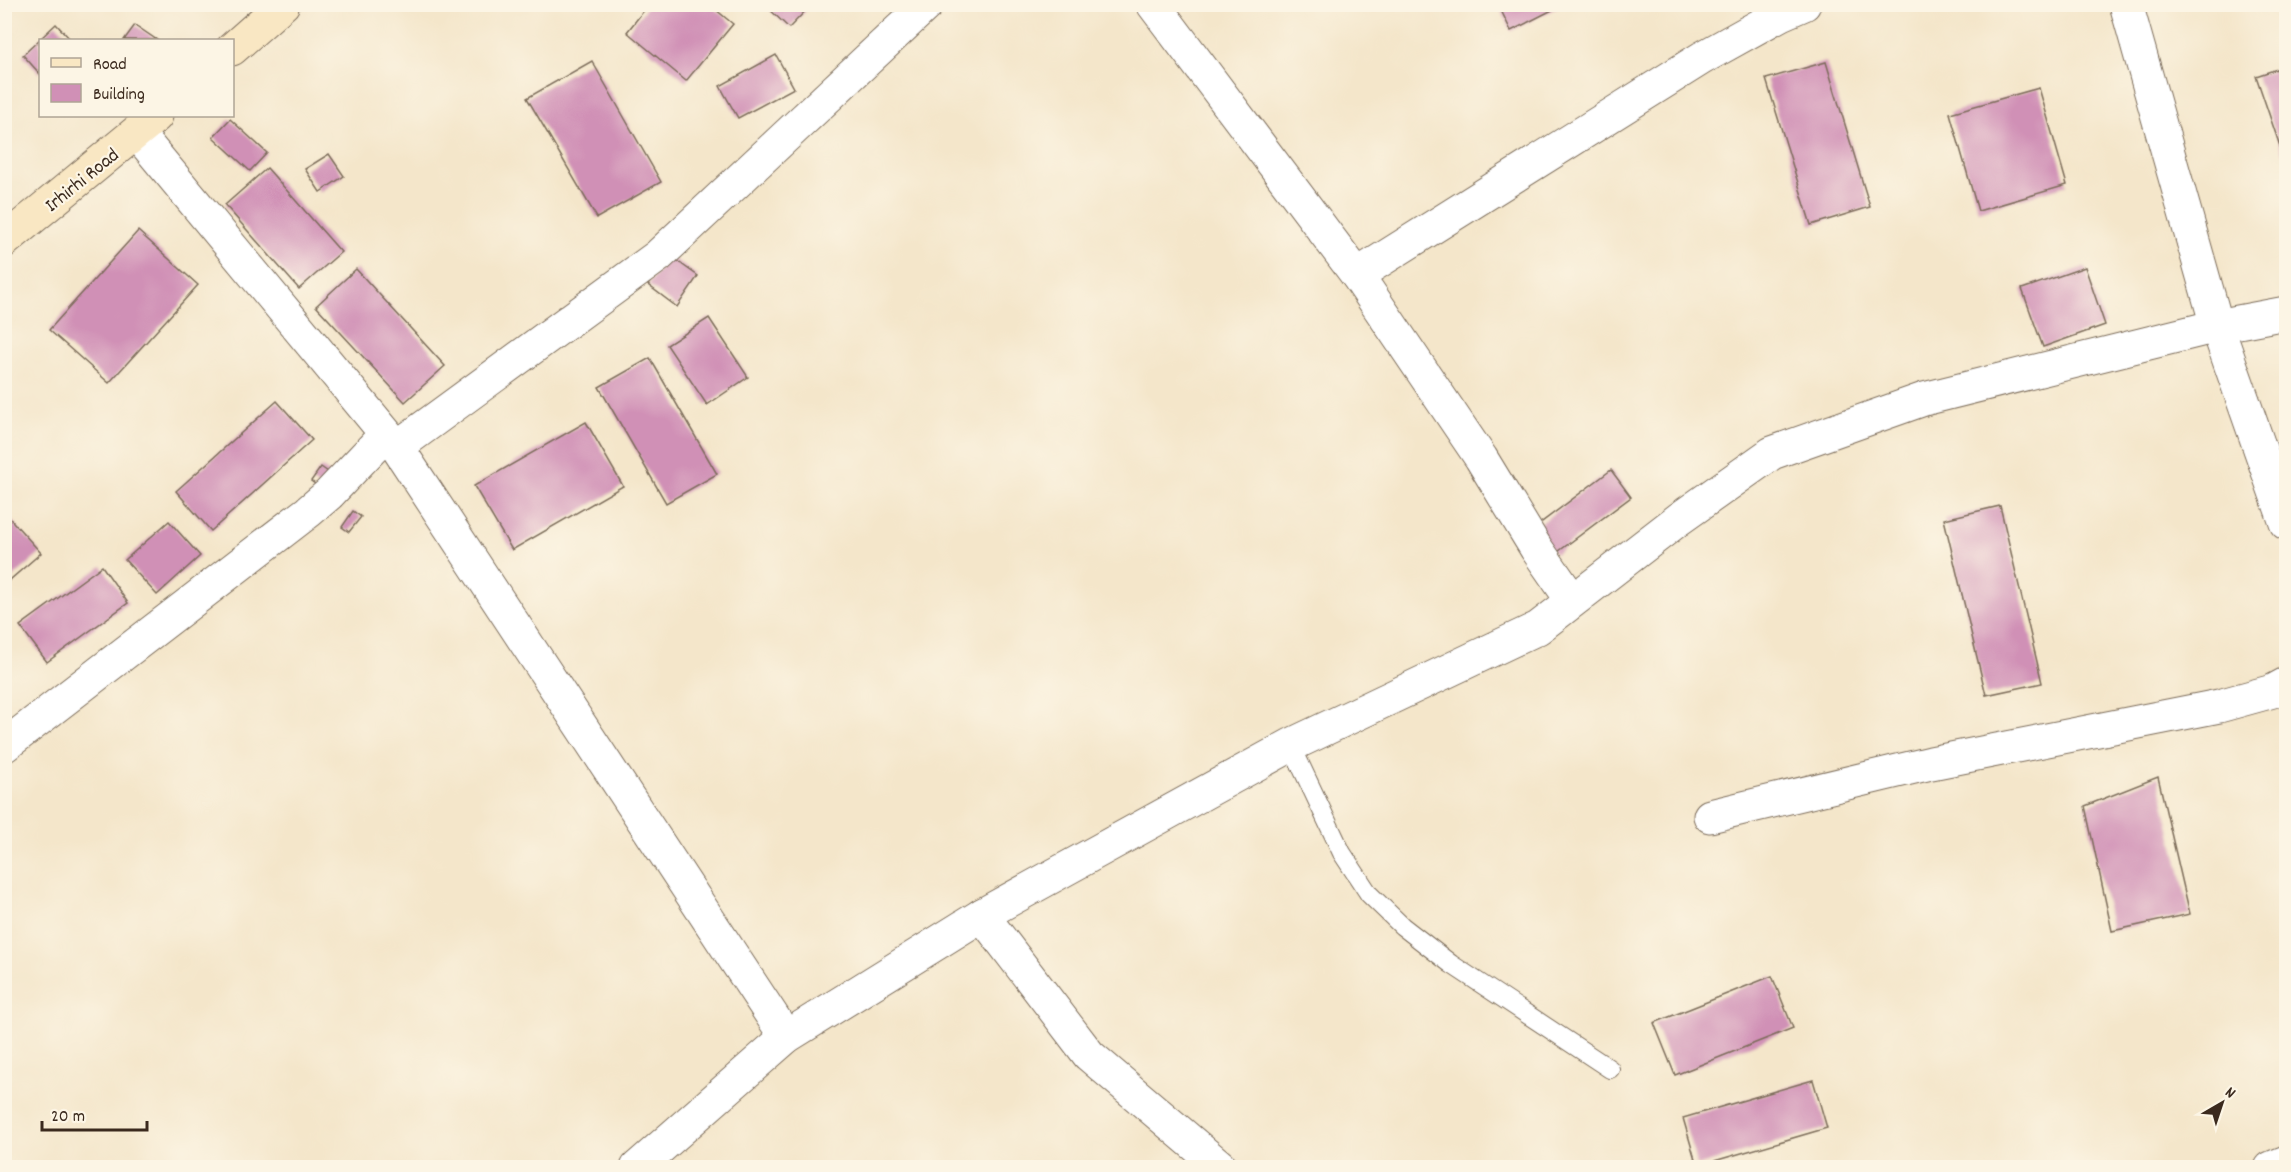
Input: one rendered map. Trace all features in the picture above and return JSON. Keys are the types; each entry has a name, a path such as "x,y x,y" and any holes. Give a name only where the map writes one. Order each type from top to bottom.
{"street":[{"path":"234,47 283,4"},
{"path":"4,746 308,512 391,441 658,256 927,4"},
{"path":"1153,4 1357,275 1481,458 1536,548 1572,600"},
{"path":"1357,275 1702,58 1781,14 1804,4"},
{"path":"2126,4 2217,326 2286,523"},
{"path":"146,124 391,441 786,1037"},
{"name":"Irhirhi Road","path":"4,241 146,124"},
{"path":"644,1165 786,1037 982,915 1291,745 1538,628 1679,519 1772,453 1924,399 2217,326 2286,314"},
{"path":"1710,816 1931,763 2219,706 2272,691 2286,684"},
{"path":"982,915 1089,1055 1222,1167"},
{"path":"2271,1167 2286,1162"}],"lane":[{"path":"1291,745 1341,853 1369,894 1402,926 1451,964 1610,1069"}],"building":[{"path":"649,4 709,4 733,24 686,81 627,32"},
{"path":"764,4 812,4 789,28"},
{"path":"1498,4 1564,4 1511,31"},
{"path":"56,24 70,39 40,39"},
{"path":"135,25 156,39 125,39"},
{"path":"39,40 39,73 23,55"},
{"path":"776,55 794,88 738,118 720,86"},
{"path":"592,61 661,182 597,218 527,98"},
{"path":"1826,62 1870,207 1811,225 1766,79"},
{"path":"2286,66 2286,154 2283,155 2256,76"},
{"path":"2039,88 2067,185 1978,211 1950,113"},
{"path":"230,119 267,153 250,171 213,137"},
{"path":"329,154 344,176 320,192 305,169"},
{"path":"267,168 341,252 299,289 225,205"},
{"path":"138,231 198,285 109,383 49,330"},
{"path":"670,256 698,276 677,307 648,285"},
{"path":"2085,267 2105,325 2043,347 2022,289"},
{"path":"356,269 445,366 405,402 316,306"},
{"path":"709,318 748,377 707,405 667,345"},
{"path":"650,358 717,474 666,503 599,387"},
{"path":"277,401 312,440 211,531 176,491"},
{"path":"586,422 623,486 512,550 474,486"},
{"path":"321,467 335,477 325,491 311,481"},
{"path":"1611,470 1631,497 1555,554 1534,528"},
{"path":"2000,506 2042,683 1986,695 1944,519"},
{"path":"353,511 361,517 349,532 342,527"},
{"path":"4,512 41,553 4,585"},
{"path":"169,521 200,556 157,595 125,560"},
{"path":"102,566 128,603 47,662 20,626"},
{"path":"2158,777 2190,914 2112,931 2085,806"},
{"path":"1772,976 1793,1028 1675,1075 1654,1023"},
{"path":"1813,1080 1827,1128 1697,1166 1683,1118"}]}
